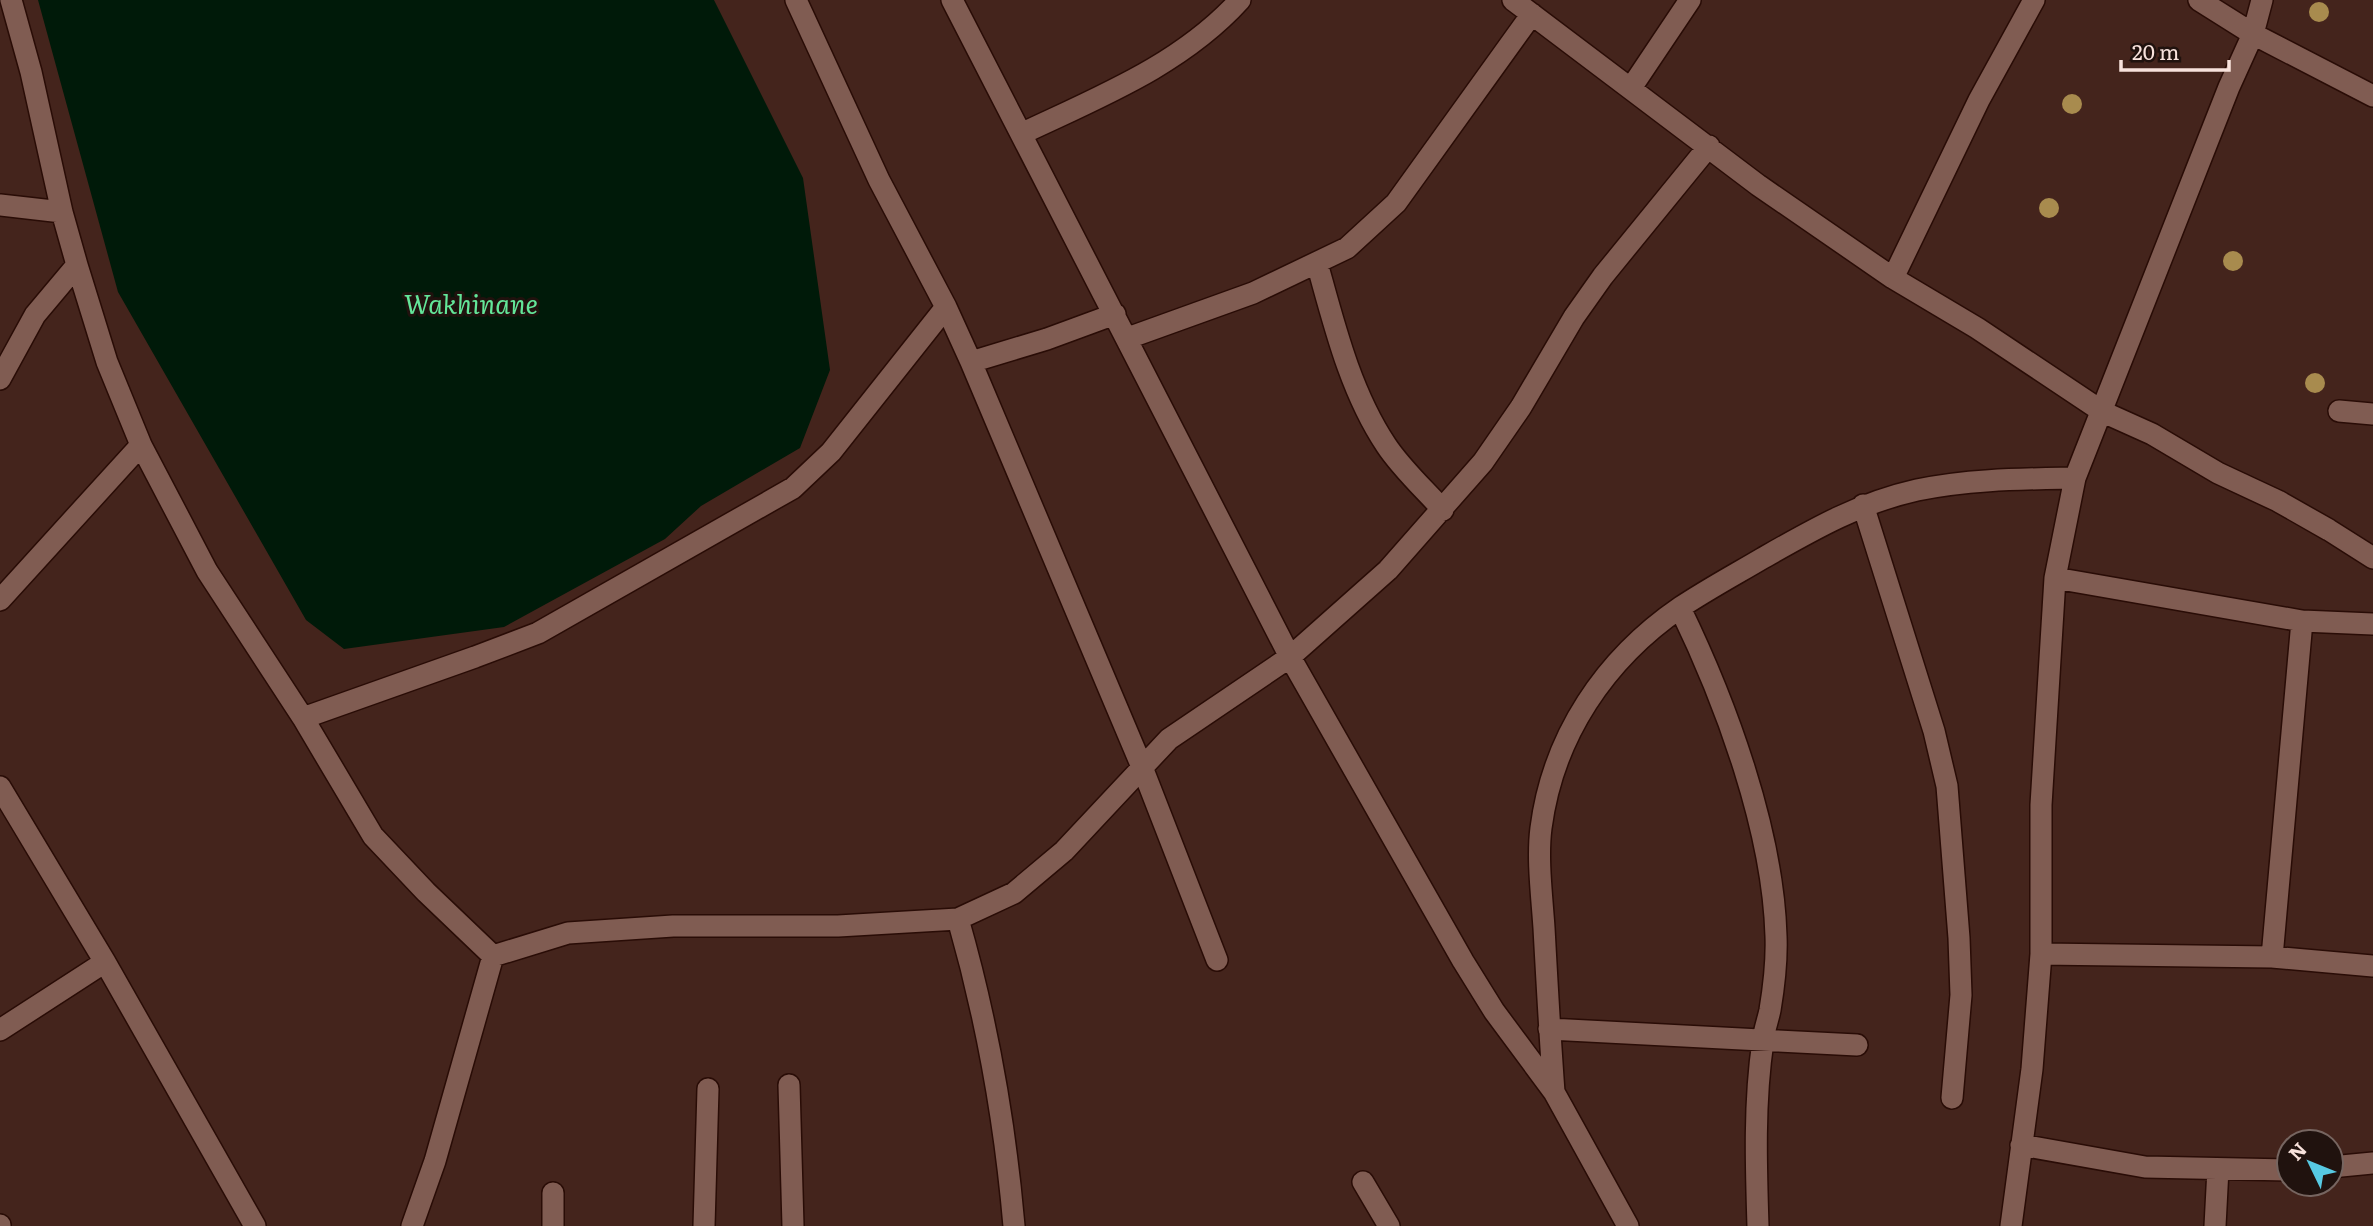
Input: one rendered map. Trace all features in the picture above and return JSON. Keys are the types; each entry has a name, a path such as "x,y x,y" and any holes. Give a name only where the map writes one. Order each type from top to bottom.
{"street":[{"path":"11,0 77,265 107,362 141,445 207,570 303,718 373,836 426,892 493,956"},
{"path":"796,0 879,180 946,307 971,362 1142,767 1217,960"},
{"path":"952,0 1290,656 1463,961 1494,1011 1554,1092 1628,1226"},
{"path":"1021,134 1174,57 1205,36 1240,0"},
{"path":"1513,0 1758,185 1893,278 1977,328 2103,412 2152,434 2218,473 2278,501 2373,558"},
{"path":"1631,88 1690,0"},
{"path":"1893,278 1979,100 2034,0"},
{"path":"2199,0 2253,34 2373,96"},
{"path":"2011,1226 2032,1069 2041,954 2041,806 2054,578 2075,478 2229,87 2253,34 2262,0"},
{"path":"1128,338 1253,293 1347,248 1396,203 1532,14"},
{"path":"493,956 568,933 673,926 838,926 958,919 1014,893 1064,851 1169,739 1290,656 1388,570 1483,462 1521,407 1574,317 1603,276 1709,146"},
{"path":"0,205 62,212"},
{"path":"1317,263 1348,367 1371,419 1387,446 1443,510"},
{"path":"0,379 35,315 77,265"},
{"path":"303,718 538,632 793,488 831,452 946,307"},
{"path":"971,362 1047,339 1115,314"},
{"path":"2339,411 2373,414"},
{"path":"0,600 141,445"},
{"path":"1554,1092 1540,830 1550,783 1567,735 1590,696 1621,657 1680,608 1825,523 1863,505 1919,490 1981,481 2075,478"},
{"path":"1863,505 1934,731 1947,786 1955,871 1961,995 1952,1098"},
{"path":"2054,578 2302,621 2373,624"},
{"path":"1680,608 1719,696 1746,776 1763,840 1776,936 1769,1011 1763,1039 1757,1119 1758,1226"},
{"path":"2272,957 2302,621"},
{"path":"0,787 105,962 255,1226"},
{"path":"958,919 976,983 995,1079 1014,1226"},
{"path":"2041,954 2272,957 2373,965"},
{"path":"412,1226 435,1161 493,956"},
{"path":"0,1030 105,962"},
{"path":"1549,1029 1857,1045"},
{"path":"789,1085 793,1226"},
{"path":"704,1226 708,1089"},
{"path":"2021,1144 2145,1167 2275,1170"},
{"path":"2345,1166 2373,1163"},
{"path":"2215,1226 2218,1169"},
{"path":"1363,1182 1389,1226"},
{"path":"553,1193 553,1226"}],"water":[{"name":"Wakhinane","path":"38,0 714,0 803,178 830,370 800,448 701,506 665,539 504,627 344,649 306,620 118,292"}]}
